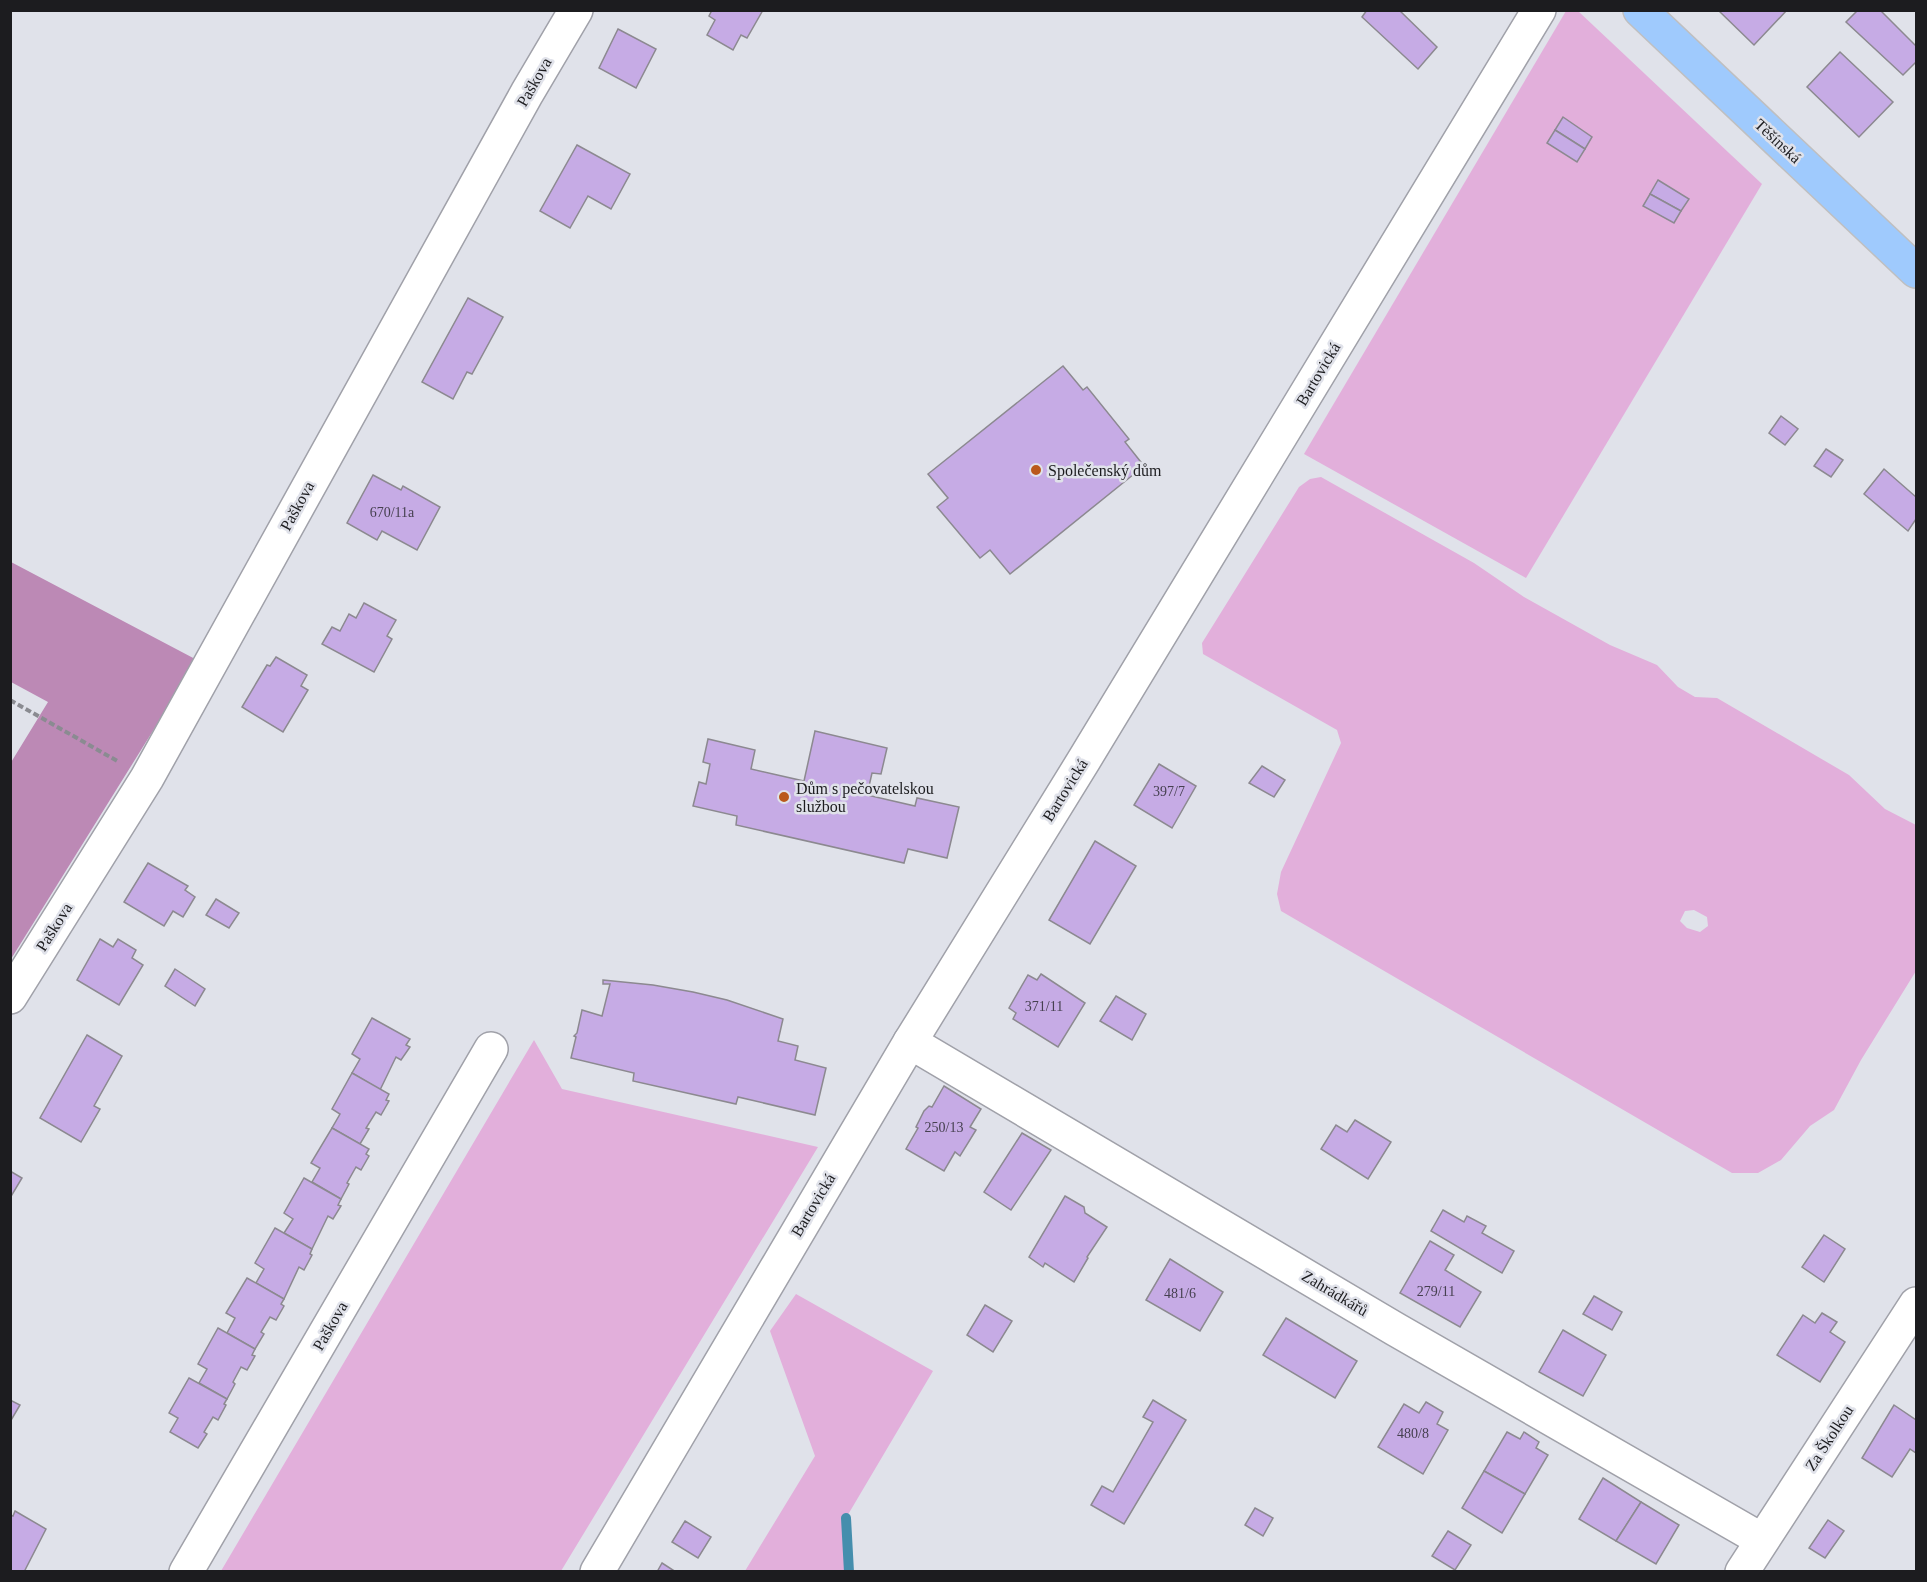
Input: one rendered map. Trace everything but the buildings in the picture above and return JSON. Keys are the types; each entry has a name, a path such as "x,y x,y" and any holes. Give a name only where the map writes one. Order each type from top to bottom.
{"main road":[{"name":"Těšínská","path":"1640,10 1917,271"}],"street":[{"name":"Paškova","path":"10,997 147,778 527,93 576,10"},
{"name":"Bartovická","path":"597,1572 910,1042 1084,760 1539,10"},
{"name":"Zahrádkářů","path":"910,1042 1395,1329 1762,1540"},
{"name":"Paškova","path":"186,1572 491,1049"},
{"name":"Za Školkou","path":"1742,1572 1917,1304"}],"path":[{"path":"10,700 147,778"}],"shaded area":[{"path":"1566,11 1578,11 1762,184 1526,578 1304,454"},
{"path":"1321,477 1474,563 1524,597 1610,645 1657,665 1678,687 1695,697 1717,698 1849,775 1885,809 1916,825 1916,971 1861,1060 1834,1110 1810,1126 1781,1160 1758,1173 1732,1173 1281,911 1277,894 1281,872 1341,743 1337,730 1203,654 1202,643 1299,487 1310,479","holes":["1694,910 1707,917 1708,926 1700,932 1687,928 1680,921 1685,911"]},
{"path":"11,562 197,660 11,959 10,764 48,702 11,682"},
{"path":"534,1040 562,1089 818,1147 561,1571 221,1571"},
{"path":"796,1294 933,1371 846,1518 848,1571 745,1571 815,1456 770,1331"}],"waterway":[{"path":"846,1518 849,1572"}],"place":[{"name":"Společenský dům","path":"1036,470"},
{"name":"Dům s pečovatelskou službou","path":"784,797"}]}
